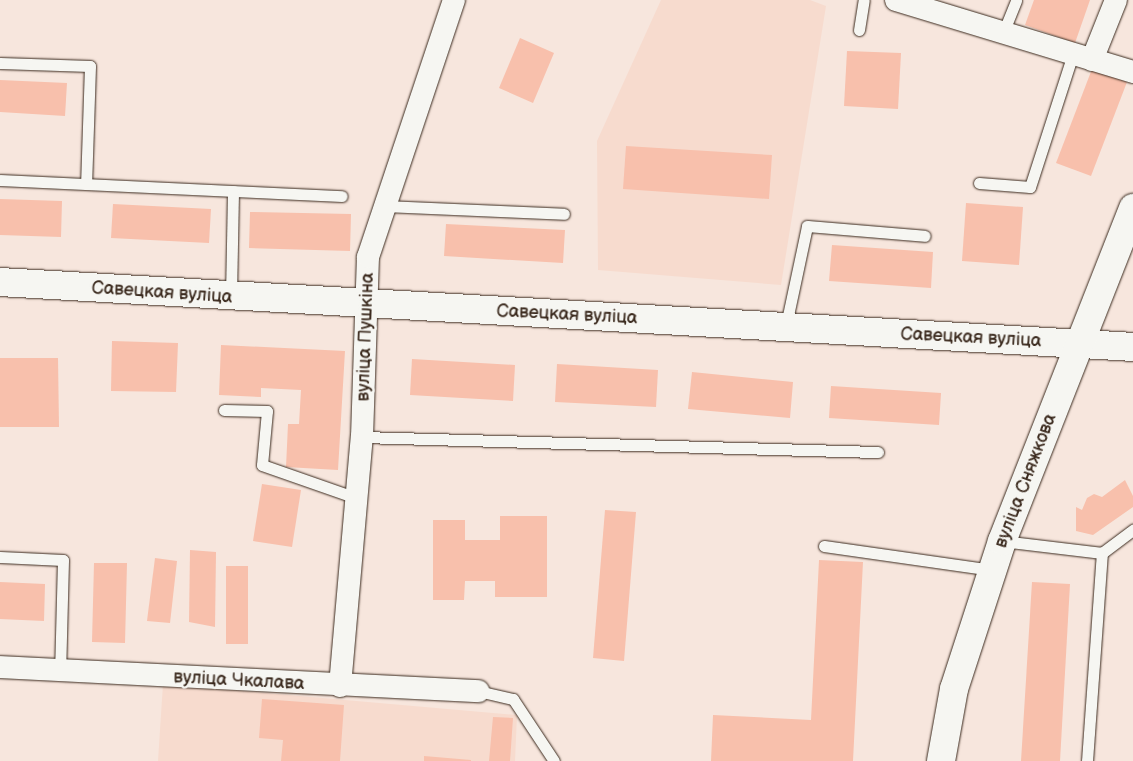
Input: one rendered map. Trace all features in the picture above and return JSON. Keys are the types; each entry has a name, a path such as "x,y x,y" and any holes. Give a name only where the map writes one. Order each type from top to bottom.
{"street":[{"name":"вуліца Пушкіна","path":"340,686 362,437 369,305 368,257 454,0"},
{"path":"896,0 1133,72"},
{"path":"1082,57 1116,0"},
{"name":"вуліца Сняжкова","path":"942,761 954,689 1002,541 1133,208"},
{"name":"Савецкая вуліца","path":"0,282 369,305 786,325 1133,347"},
{"name":"вуліца Чкалава","path":"0,666 340,686 478,691"}],"lane":[{"path":"859,30 864,0"},
{"path":"1003,33 1016,0"},
{"path":"979,183 1030,187 1082,57"},
{"path":"0,63 90,66 86,184"},
{"path":"0,180 342,196"},
{"path":"231,297 233,191"},
{"path":"384,206 564,214"},
{"path":"786,325 807,226 926,236"},
{"path":"224,410 267,411 262,465 356,498"},
{"path":"362,437 878,452"},
{"path":"1002,541 1102,553 1133,530"},
{"path":"824,546 992,570"},
{"path":"1088,761 1102,553"},
{"path":"0,557 63,560 60,671"},
{"path":"478,691 513,699 554,761"}],"shaded area":[{"path":"661,0 810,0 826,6 781,285 598,270 597,141"},
{"path":"163,684 517,715 515,761 158,761"}],"building":[{"path":"1034,0 1090,0 1075,43 1025,25"},
{"path":"520,38 554,53 533,103 499,88"},
{"path":"847,51 901,53 898,109 844,106"},
{"path":"1092,69 1127,82 1091,176 1056,163"},
{"path":"0,80 67,83 65,116 0,112"},
{"path":"626,146 772,155 769,199 623,189"},
{"path":"0,199 62,201 61,237 0,235"},
{"path":"966,203 1023,207 1019,265 962,261"},
{"path":"113,204 211,209 209,243 111,238"},
{"path":"250,212 351,214 350,251 249,248"},
{"path":"446,224 565,230 563,263 444,256"},
{"path":"832,245 933,252 931,288 829,281"},
{"path":"112,341 178,343 176,392 111,391"},
{"path":"221,345 345,351 338,470 286,467 288,424 299,424 301,390 261,388 261,397 219,395"},
{"path":"0,358 58,358 59,427 0,427"},
{"path":"412,359 515,365 513,401 410,395"},
{"path":"557,364 658,370 656,407 555,402"},
{"path":"692,372 793,382 790,418 688,409"},
{"path":"831,386 941,393 939,425 829,418"},
{"path":"1125,480 1133,496 1133,507 1093,535 1076,531 1076,507 1082,510 1087,498 1094,494 1102,497"},
{"path":"262,484 301,490 292,547 253,541"},
{"path":"605,510 636,512 624,661 593,658"},
{"path":"500,516 547,516 547,597 495,597 495,581 465,581 464,600 433,600 433,520 465,520 465,540 500,540"},
{"path":"190,550 216,552 215,627 189,622"},
{"path":"155,558 177,561 170,623 147,621"},
{"path":"819,560 863,562 853,761 711,761 713,715 811,720"},
{"path":"94,563 127,563 125,643 92,642"},
{"path":"226,566 248,566 248,644 226,644"},
{"path":"0,582 45,584 44,621 0,619"},
{"path":"1032,582 1070,584 1060,761 1021,761"},
{"path":"262,699 344,705 340,761 281,761 283,740 259,738"},
{"path":"493,717 513,718 510,761 489,761"},
{"path":"424,756 471,760 471,761 424,761"}]}
